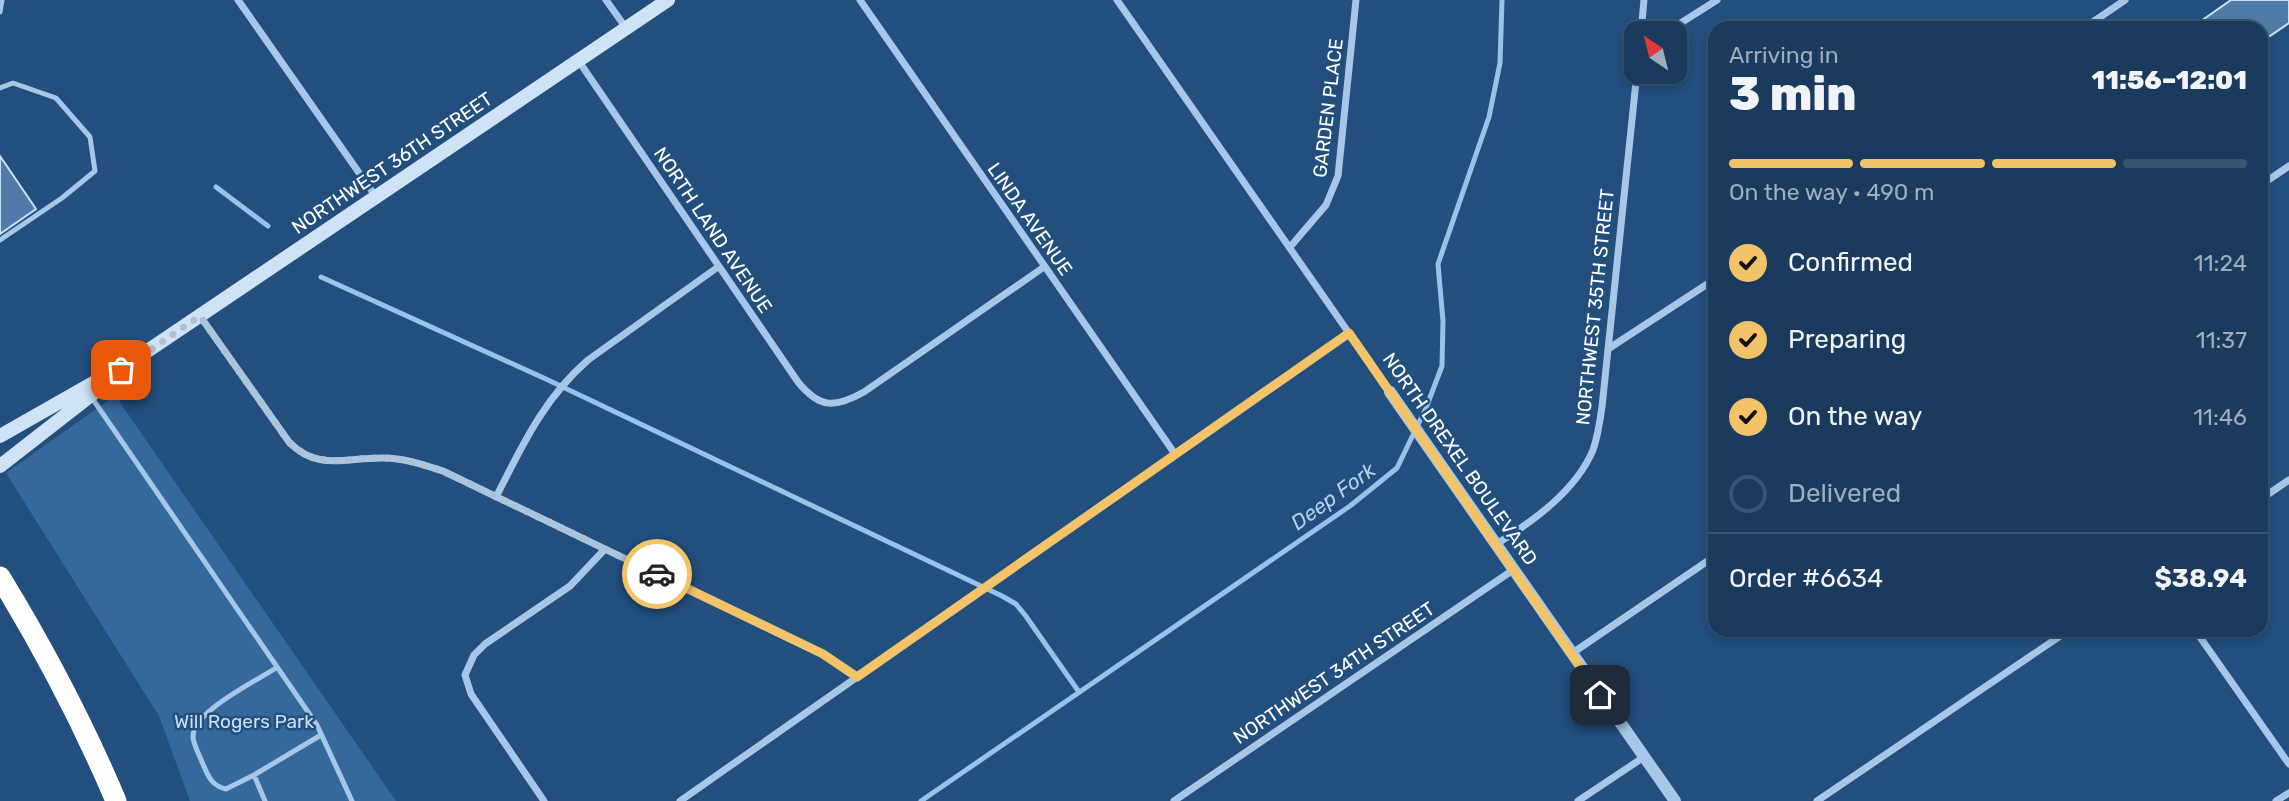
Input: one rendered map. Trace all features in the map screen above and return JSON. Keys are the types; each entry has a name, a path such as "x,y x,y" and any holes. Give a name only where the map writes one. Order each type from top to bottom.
{"highway":[{"path":"0,577 62,684 117,801"}],"main road":[{"name":"NORTHWEST 36TH STREET","path":"0,436 137,358 668,0"},
{"name":"NORTHWEST 36TH STREET","path":"0,466 137,358"}],"street":[{"path":"238,0 376,197"},
{"path":"606,0 626,28"},
{"name":"LINDA AVENUE","path":"860,0 1175,454"},
{"name":"NORTH DREXEL BOULEVARD","path":"1117,0 1675,801"},
{"name":"GARDEN PLACE","path":"1290,247 1326,205 1338,176 1356,0"},
{"path":"1642,21 1644,0"},
{"path":"1684,21 1717,0"},
{"path":"2094,21 2125,0"},
{"name":"NORTH LAND AVENUE","path":"578,60 798,382 814,399 833,405 842,404 864,392 1044,267"},
{"name":"NORTHWEST 35TH STREET","path":"1495,545 1556,499 1586,463 1599,428 1636,84"},
{"path":"2268,180 2289,166"},
{"path":"496,497 549,401 569,377 588,360 719,267"},
{"path":"1608,349 1708,284"},
{"path":"200,316 289,442 305,456 330,461 386,458 415,462 443,471 823,654 857,677"},
{"path":"680,801 1349,333"},
{"path":"2268,494 2289,480"},
{"path":"544,801 471,694 466,684 467,666 485,644 570,586 605,549"},
{"path":"1571,654 1708,561"},
{"name":"NORTHWEST 34TH STREET","path":"1174,801 1513,570"},
{"path":"1817,801 2059,637"},
{"path":"2200,637 2289,764"},
{"path":"1578,801 1644,757"},
{"path":"2276,801 2289,793"}],"lane":[{"path":"0,12 2,0"},
{"path":"0,88 13,82 56,98 90,136 95,171 62,198 0,240"},
{"path":"90,396 321,734 352,801"},
{"path":"276,668 207,712 195,724 192,738 210,781 217,787 226,789 321,734"},
{"path":"254,775 265,801"}],"green space":[{"name":"Will Rogers Park","path":"116,395 396,801 190,801 159,716 6,473"}],"building":[{"path":"2231,0 2289,0 2289,23 2268,37 2268,21 2201,21"},
{"path":"0,156 36,209 0,234"}],"waterway":[{"name":"Deep Fork","path":"921,801 1350,506 1397,468 1426,408 1442,366 1443,321 1438,264 1489,117 1500,63 1502,0"},
{"path":"216,187 268,226"},
{"path":"321,277 548,380 1002,596 1016,604 1025,615 1079,692"}],"way so far":[{"path":"121,370 200,316 289,442 305,456 330,461 386,458 415,462 443,471 657,574"}],"route":[{"path":"657,574 823,654 857,677 1349,333 1600,695"}]}
